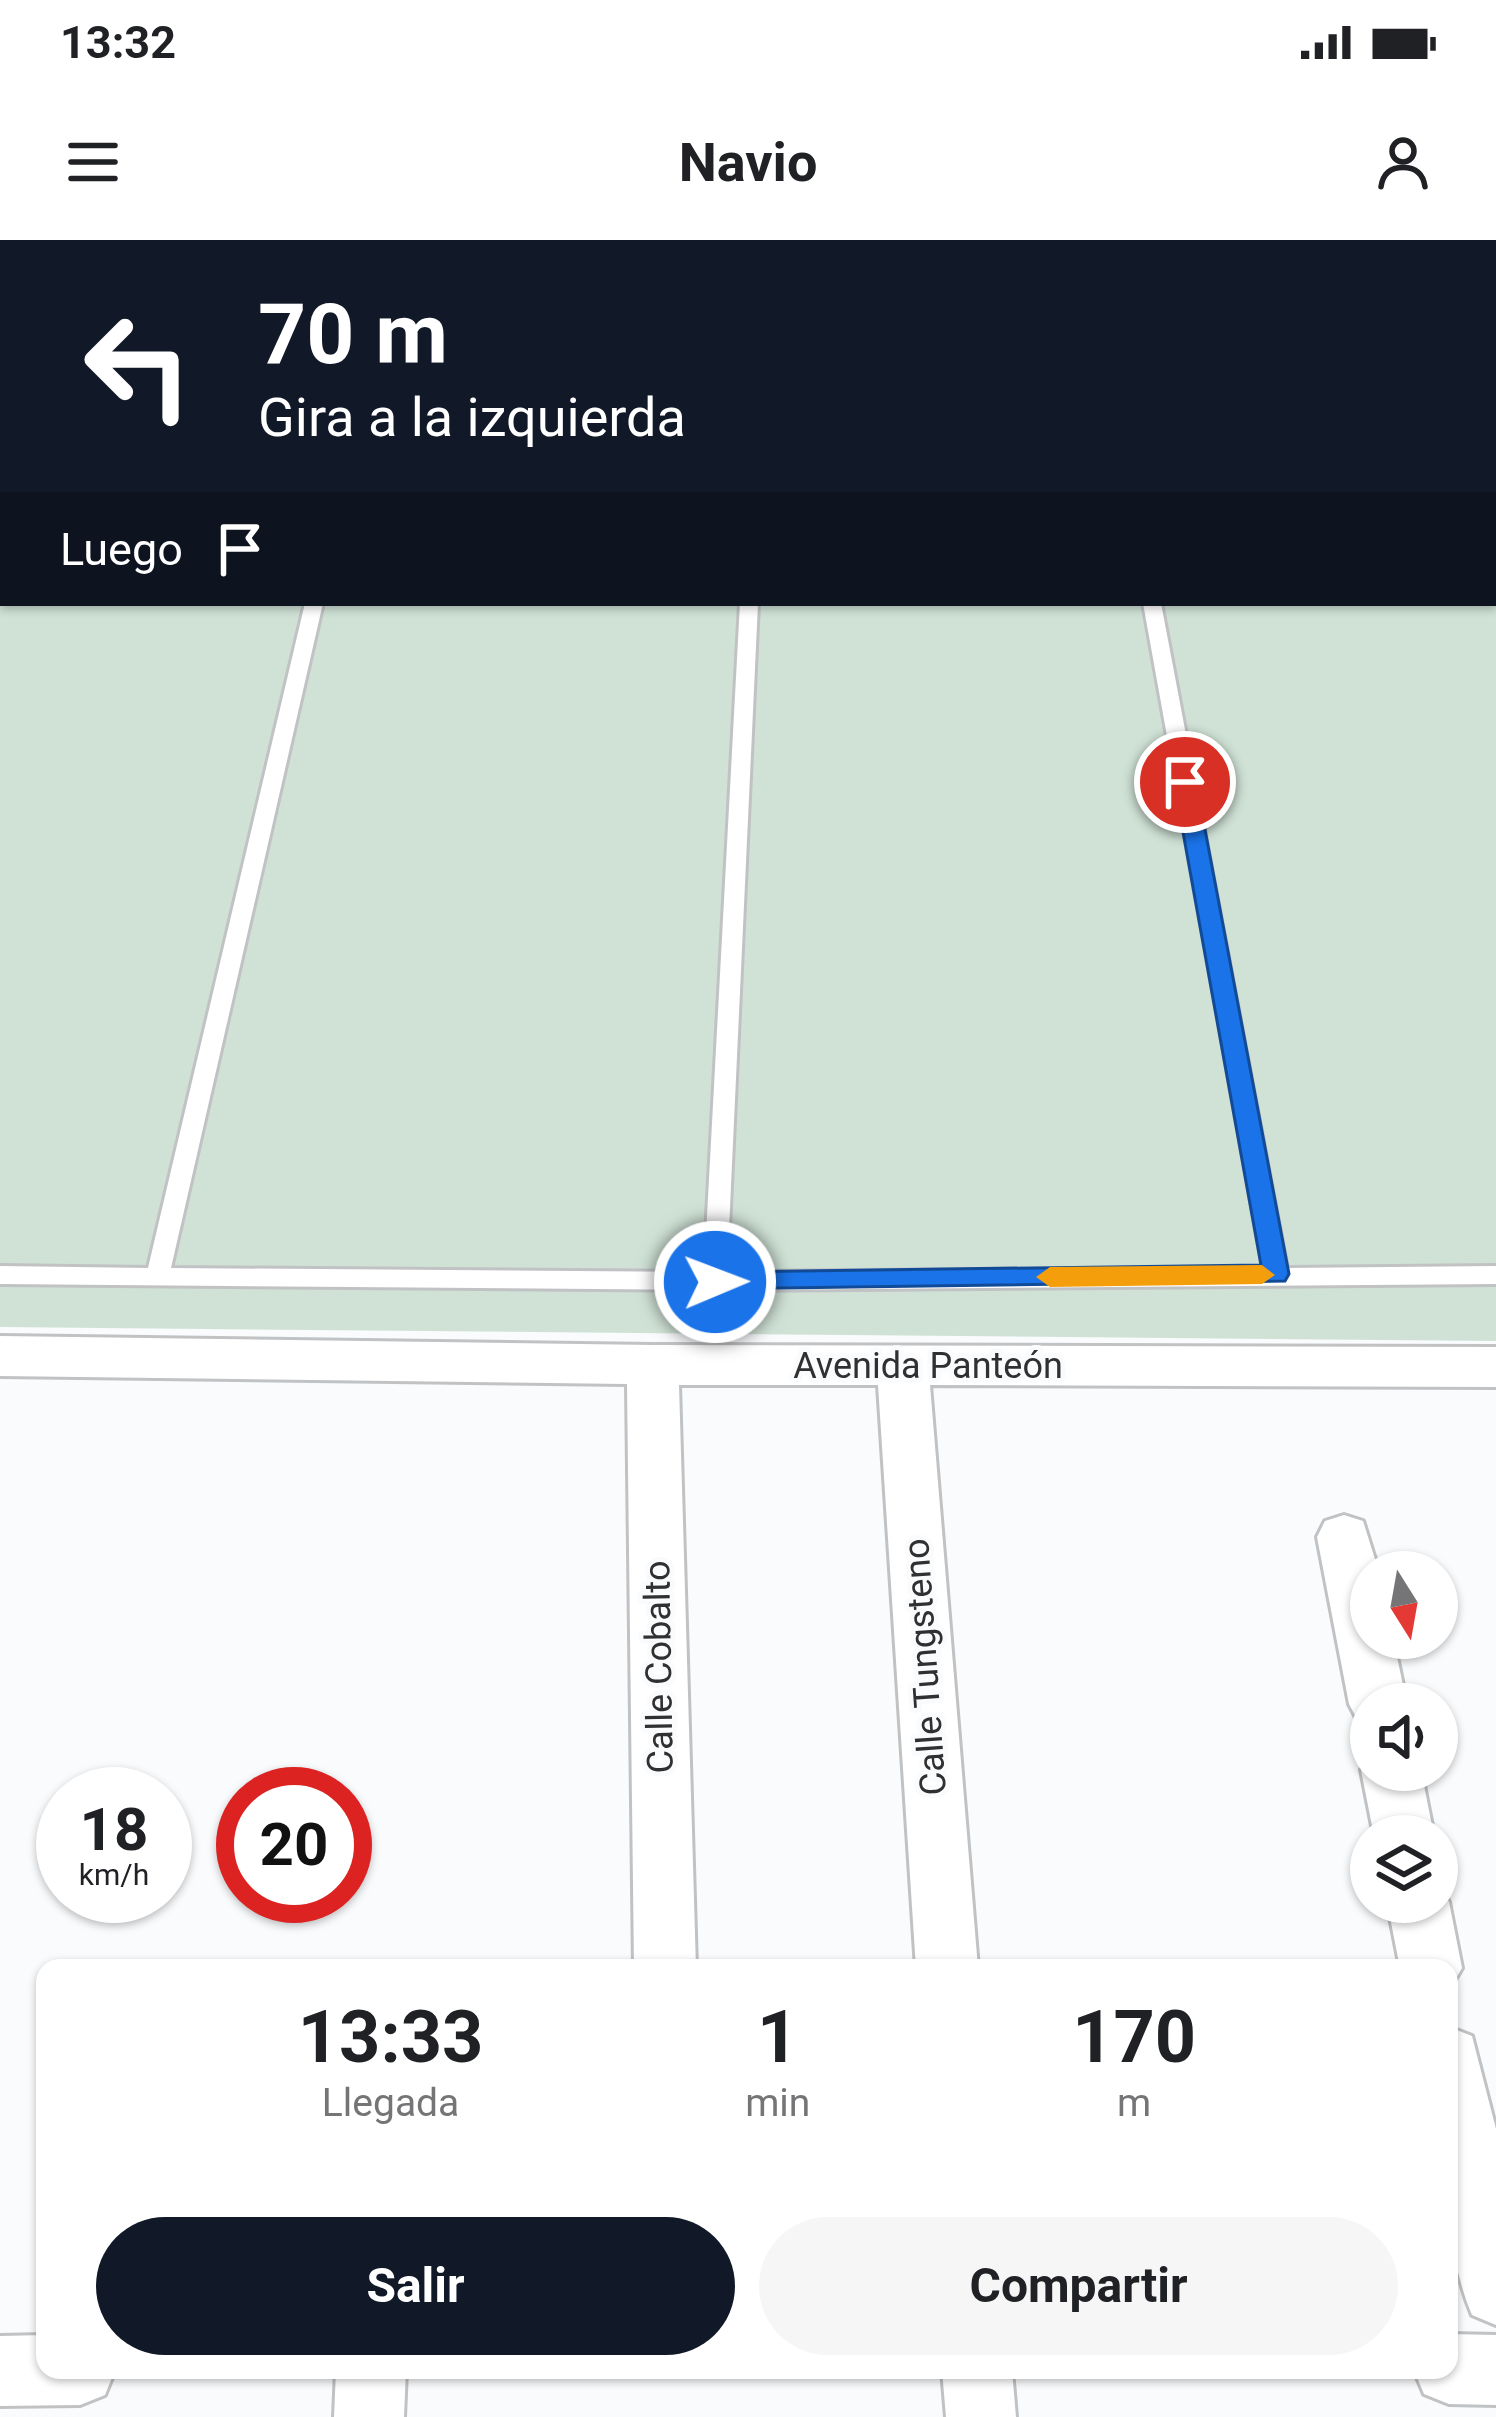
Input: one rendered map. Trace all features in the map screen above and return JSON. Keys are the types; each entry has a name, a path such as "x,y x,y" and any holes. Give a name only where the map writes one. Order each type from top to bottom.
{"street":[{"name":"Avenida Panteón","path":"0,1356 653,1365 1496,1367"},
{"name":"Calle Cobalto","path":"653,1365 665,1959"},
{"name":"Calle Tungsteno","path":"903,1366 946,1959"},
{"path":"1344,1537 1374,1683"},
{"path":"1422,1923 1429,1959"},
{"path":"1458,2103 1496,2291"},
{"path":"1458,2369 1496,2370"},
{"path":"0,2372 36,2371"},
{"path":"369,2417 371,2379"},
{"path":"977,2379 981,2417"}],"lane":[{"path":"158,1274 313,606"},
{"path":"715,1282 749,606"},
{"path":"1153,606 1276,1274"},
{"path":"0,1275 715,1282 1496,1275"}],"green space":[{"path":"0,606 1496,606 1496,1341 0,1327"}],"slow traffic":[{"path":"1050,1277 1262,1275"}],"route":[{"path":"715,1282 1276,1274 1185,782"}]}
